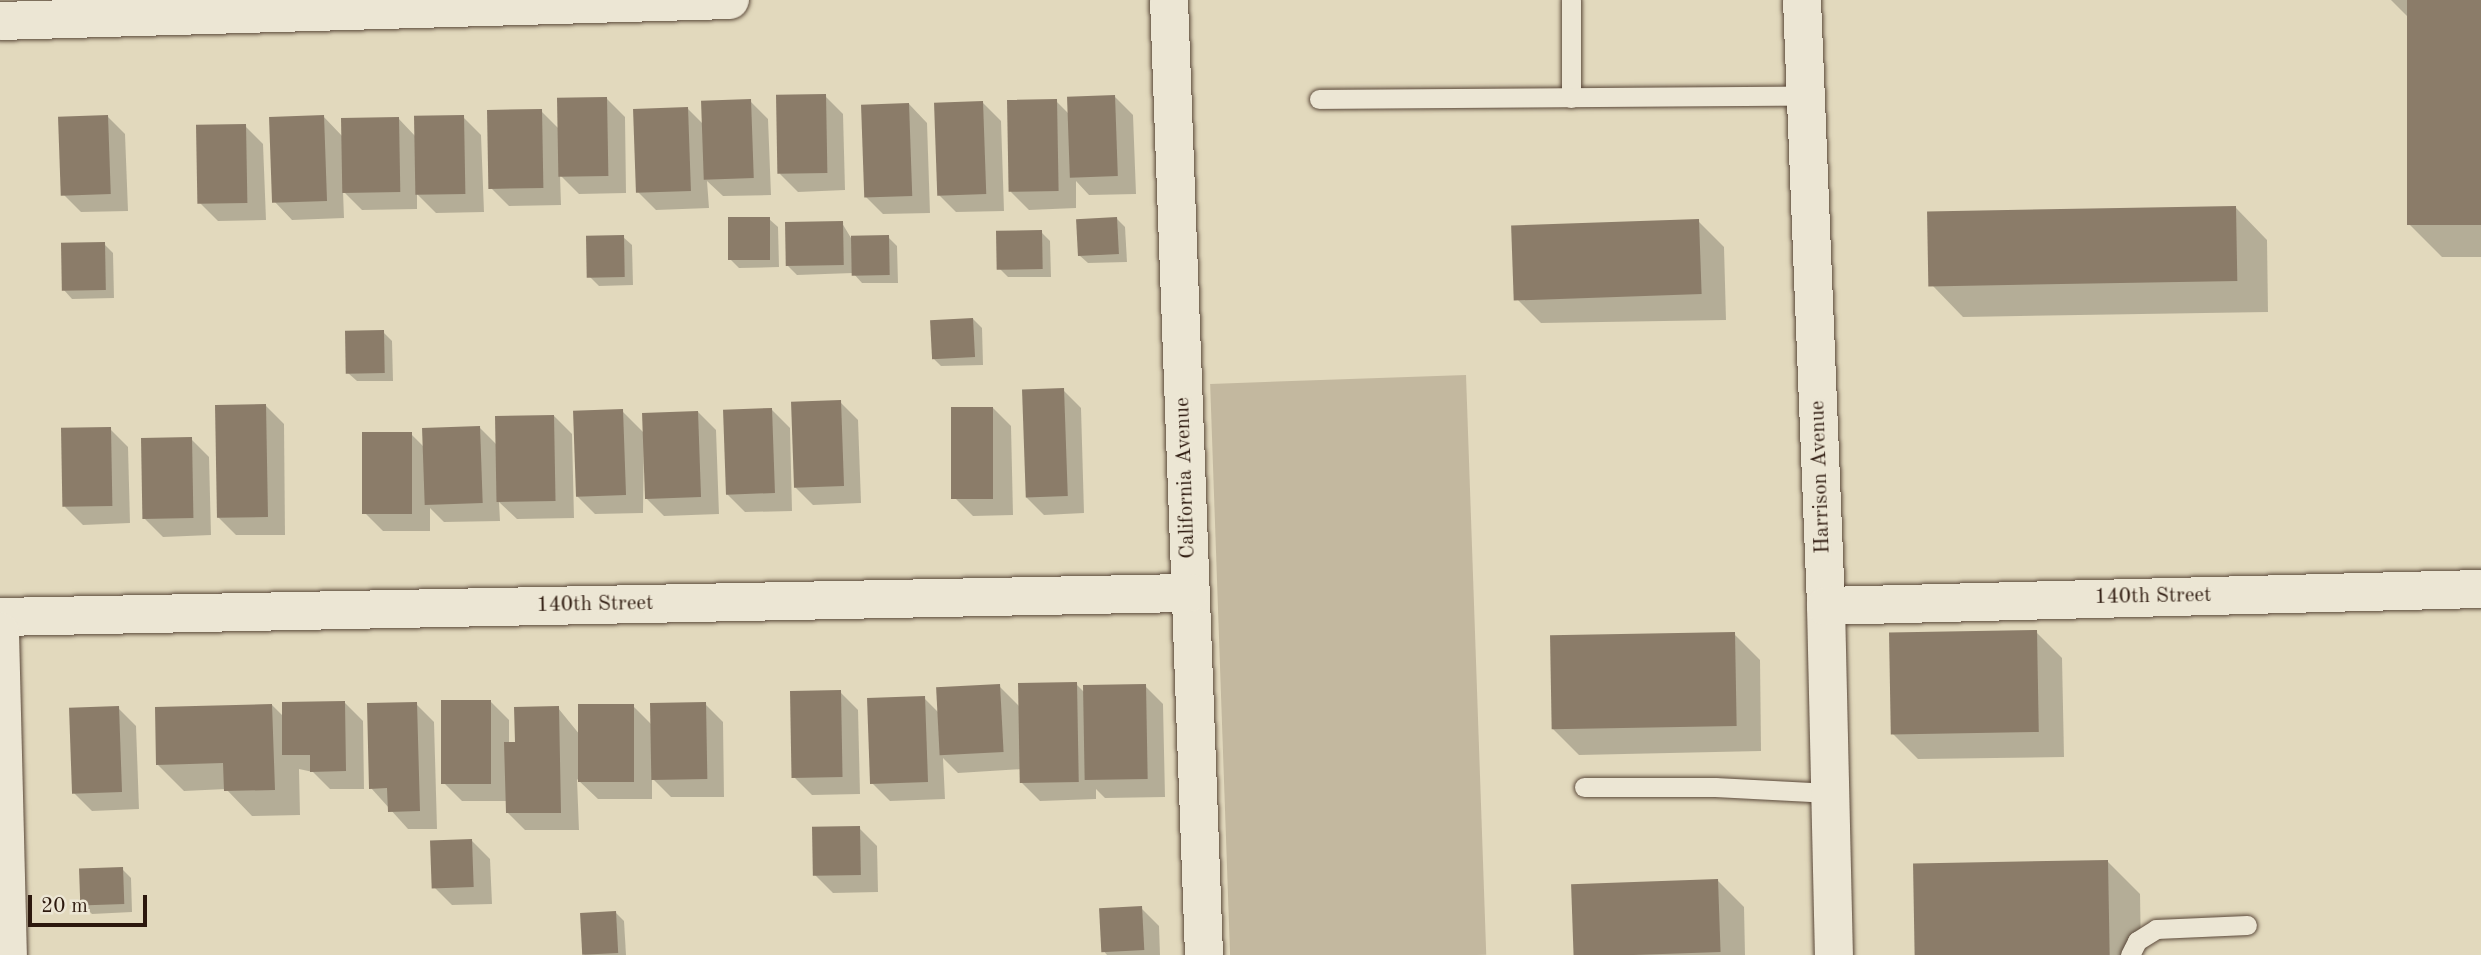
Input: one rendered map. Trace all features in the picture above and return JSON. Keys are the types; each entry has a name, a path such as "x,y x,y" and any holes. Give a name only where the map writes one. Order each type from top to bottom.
{"street":[{"path":"0,21 730,0"},
{"name":"California Avenue","path":"1169,0 1204,955"},
{"name":"Harrison Avenue","path":"1802,0 1826,606 1834,955"},
{"name":"140th Street","path":"1826,606 2481,589"},
{"name":"140th Street","path":"0,617 1191,593"},
{"path":"0,632 8,955"}],"lane":[{"path":"1571,0 1571,98"},
{"path":"1319,99 1805,96"},
{"path":"1584,787 1715,787 1830,793"},
{"path":"2130,955 2137,941 2156,929 2247,925"}],"shaded area":[{"path":"1466,375 1486,955 1230,955 1210,384"}],"building":[{"path":"2407,0 2481,0 2481,225 2407,225"},
{"path":"826,94 827,173 777,174 776,95"},
{"path":"1115,95 1118,176 1070,178 1067,97"},
{"path":"607,97 608,176 558,177 557,98"},
{"path":"751,99 754,178 704,180 701,101"},
{"path":"1057,99 1059,191 1009,192 1007,100"},
{"path":"983,101 986,194 937,196 934,103"},
{"path":"909,103 912,196 864,198 861,105"},
{"path":"688,107 691,191 636,193 633,109"},
{"path":"542,109 543,188 488,189 487,110"},
{"path":"108,115 111,194 61,196 58,117"},
{"path":"324,115 327,201 272,203 269,117"},
{"path":"464,115 465,194 415,195 414,116"},
{"path":"399,117 400,192 342,193 341,118"},
{"path":"246,124 247,203 197,204 196,125"},
{"path":"2236,206 2237,281 1928,286 1927,211"},
{"path":"728,217 770,217 770,260 728,260"},
{"path":"1117,217 1119,254 1078,256 1076,219"},
{"path":"1699,219 1702,294 1514,301 1511,226"},
{"path":"843,221 844,265 786,266 785,222"},
{"path":"1042,230 1043,269 997,270 996,231"},
{"path":"624,235 625,277 587,278 586,236"},
{"path":"889,235 890,275 852,276 851,236"},
{"path":"105,242 106,290 62,291 61,243"},
{"path":"973,318 975,357 932,359 930,320"},
{"path":"384,330 385,373 346,374 345,331"},
{"path":"1064,388 1068,496 1026,497 1022,389"},
{"path":"841,400 844,486 794,488 791,402"},
{"path":"266,404 268,517 217,518 215,405"},
{"path":"951,407 993,407 993,499 951,499"},
{"path":"772,408 775,493 726,495 723,410"},
{"path":"623,409 626,495 576,497 573,411"},
{"path":"698,411 701,497 645,499 642,413"},
{"path":"554,415 556,501 497,502 495,416"},
{"path":"480,426 483,503 425,505 422,428"},
{"path":"111,427 112,506 62,507 61,428"},
{"path":"362,432 412,432 412,514 362,514"},
{"path":"192,437 193,518 142,519 141,438"},
{"path":"2037,630 2039,732 1891,735 1889,633"},
{"path":"1735,632 1737,726 1552,729 1550,635"},
{"path":"1077,682 1079,782 1020,783 1018,683"},
{"path":"1000,684 1004,752 940,755 936,687"},
{"path":"1146,684 1148,779 1085,780 1083,685"},
{"path":"841,690 843,777 792,778 790,691"},
{"path":"925,696 928,782 870,784 867,698"},
{"path":"441,700 491,700 491,784 441,784"},
{"path":"345,701 346,771 310,772 310,755 282,755 282,702"},
{"path":"417,702 420,811 388,812 387,788 369,789 367,703"},
{"path":"706,702 707,779 651,780 650,703"},
{"path":"272,704 275,790 224,791 223,763 156,765 155,707"},
{"path":"578,704 634,704 634,782 578,782"},
{"path":"119,706 122,792 72,794 69,708"},
{"path":"559,706 561,813 506,813 504,742 515,742 514,707"},
{"path":"860,826 861,875 813,876 812,827"},
{"path":"472,839 474,887 432,888 430,840"},
{"path":"2108,860 2110,955 1915,955 1913,863"},
{"path":"123,867 124,904 80,906 79,869"},
{"path":"1718,879 1721,952 1574,955 1571,884"},
{"path":"1142,906 1144,950 1101,952 1099,908"},
{"path":"616,911 618,953 582,955 580,913"}]}
